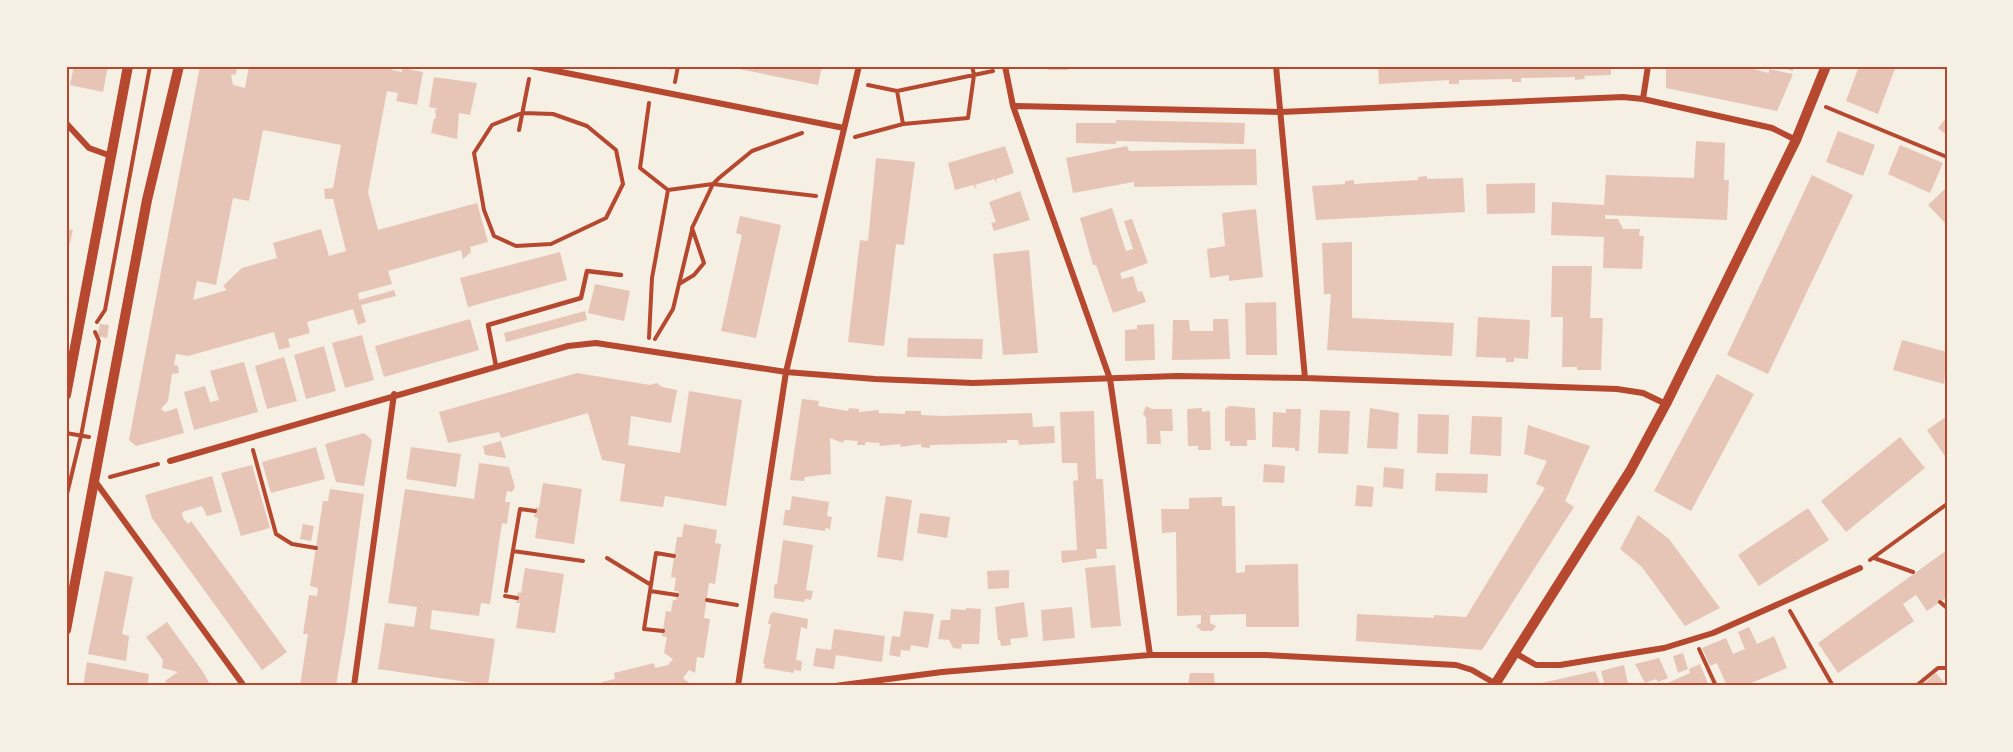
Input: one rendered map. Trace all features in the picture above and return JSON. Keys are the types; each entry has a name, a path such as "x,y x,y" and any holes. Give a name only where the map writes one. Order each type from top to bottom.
{"street":[{"path":"66,395 128,66"},
{"path":"66,630 147,200 179,66"},
{"path":"531,66 844,128"},
{"path":"738,686 786,372 859,66"},
{"path":"1276,66 1305,378"},
{"path":"1644,99 1648,66"},
{"path":"835,686 942,672 1150,655 1266,655 1456,665 1473,670 1495,685 1630,471 1666,404 1796,140 1826,66"},
{"path":"1005,67 1013,106 1110,379 1150,655"},
{"path":"1013,106 1281,112 1623,97 1644,99 1772,128 1796,140"},
{"path":"66,123 89,148 111,156"},
{"path":"170,461 394,394 568,346 596,343 786,372 973,383 1177,376 1305,378 1617,389 1643,393 1666,404"},
{"path":"354,686 394,394"},
{"path":"95,482 244,686"},
{"path":"1515,653 1536,664 1560,665 1695,640 1860,568"}],"lane":[{"path":"496,366 488,325 581,298 587,272 621,275"}],"path":[{"path":"66,498 81,436 99,340 95,334 97,322 105,310 150,66"},
{"path":"519,130 531,66"},
{"path":"842,136 861,137 866,132 903,123 968,118 974,75 972,66"},
{"path":"855,83 897,91 1005,67"},
{"path":"651,90 640,168 668,190 713,184 827,199"},
{"path":"897,91 903,123"},
{"path":"1812,101 1947,157"},
{"path":"522,113 553,114 588,126 616,150 623,184 606,218 551,244 516,246 494,236 484,210 474,153 492,125 522,113"},
{"path":"648,350 673,309 692,228 713,184 752,151 800,135 814,122"},
{"path":"648,350 652,278 668,190"},
{"path":"105,191 147,200"},
{"path":"679,284 694,275 704,262 692,228"},
{"path":"250,437 276,534 292,544 316,548"},
{"path":"95,482 170,461"},
{"path":"1860,568 1947,504"},
{"path":"517,598 505,593 520,509 535,512"},
{"path":"513,551 584,561"},
{"path":"663,632 644,629 656,554 674,556"},
{"path":"607,558 651,585"},
{"path":"1873,558 1913,572"},
{"path":"650,591 677,595"},
{"path":"706,600 750,606"},
{"path":"1785,602 1833,686"},
{"path":"1940,602 1947,608"},
{"path":"1695,640 1716,686"},
{"path":"1916,686 1938,668 1947,668"}],"building":[{"path":"74,66 108,66 103,92 70,85"},
{"path":"200,66 237,66 236,74 231,75 233,85 245,88 249,66 389,66 392,70 402,72 402,68 423,72 417,105 396,101 398,93 387,91 368,192 378,230 477,203 488,242 470,247 471,252 463,259 461,250 388,271 392,284 358,293 359,300 394,290 396,296 361,305 366,322 358,325 353,309 307,322 310,333 288,339 290,347 279,350 274,332 188,356 176,354 174,365 178,366 179,373 172,374 168,401 161,409 165,412 177,408 184,433 136,446 129,440","holes":["263,130 341,145 333,188 324,189 325,199 333,199 346,251 329,256 321,229 273,243 277,258 242,268 223,286 227,290 193,300 197,281 216,285 233,198 249,201"]},
{"path":"656,66 673,66 672,70"},
{"path":"724,66 822,66 818,85"},
{"path":"1048,66 1068,66 1068,70 1048,70"},
{"path":"1378,66 1611,66 1611,75 1584,76 1585,79 1575,80 1575,77 1521,78 1521,82 1512,82 1512,79 1459,80 1459,84 1449,84 1449,80 1379,84"},
{"path":"1666,66 1741,66 1769,73 1769,69 1793,74 1777,111 1666,88"},
{"path":"1775,66 1793,66 1793,71"},
{"path":"1859,66 1896,66 1878,114 1846,101"},
{"path":"434,77 477,83 470,115 459,113 457,139 431,133 434,118 436,119 435,110 438,109 429,107"},
{"path":"1947,117 1947,135 1938,128"},
{"path":"1116,120 1245,123 1244,144 1116,141 1116,144 1076,143 1076,123 1116,123"},
{"path":"1838,131 1875,145 1863,176 1826,162"},
{"path":"1696,141 1725,143 1724,180 1729,180 1727,220 1605,215 1605,219 1618,219 1623,229 1640,229 1639,236 1644,236 1642,269 1603,268 1604,237 1551,235 1552,202 1604,205 1606,175 1694,178"},
{"path":"1900,145 1943,163 1930,193 1888,174"},
{"path":"1005,146 1014,173 996,179 997,184 994,179 975,185 977,190 973,185 955,190 948,163"},
{"path":"1127,146 1129,151 1256,149 1257,185 1134,187 1134,182 1073,193 1066,158"},
{"path":"876,158 915,162 904,245 896,244 884,346 848,342 860,240 868,241"},
{"path":"1812,175 1853,195 1768,374 1727,355"},
{"path":"1427,176 1427,179 1463,178 1465,212 1316,220 1312,186 1345,184 1345,181 1354,180 1354,184 1418,180 1418,177"},
{"path":"1535,183 1535,213 1487,214 1486,184"},
{"path":"1947,187 1947,225 1928,205"},
{"path":"1020,191 1030,220 994,231 991,223 996,222 989,202"},
{"path":"1112,208 1126,251 1133,249 1124,221 1132,219 1148,263 1120,273 1122,279 1133,276 1138,292 1142,291 1146,302 1113,313 1096,265 1093,265 1080,218"},
{"path":"1256,209 1263,277 1229,281 1229,275 1210,278 1207,249 1225,246 1222,213"},
{"path":"740,216 781,225 756,338 721,331 742,235 736,233"},
{"path":"66,229 73,230 67,255 66,255"},
{"path":"1352,242 1352,318 1454,323 1452,356 1327,350 1331,294 1324,294 1322,243"},
{"path":"1029,250 1038,353 1003,355 993,254"},
{"path":"560,252 567,280 468,307 460,278"},
{"path":"1552,266 1592,266 1590,318 1603,318 1601,370 1577,370 1577,367 1562,367 1563,317 1551,317"},
{"path":"595,284 630,291 624,321 588,313"},
{"path":"1276,302 1277,355 1246,355 1245,303"},
{"path":"585,311 587,320 506,342 504,333"},
{"path":"1478,317 1530,320 1528,359 1514,358 1514,362 1506,362 1506,358 1476,357"},
{"path":"470,319 479,350 384,377 375,346"},
{"path":"1213,319 1228,319 1230,359 1172,360 1173,320 1189,320 1190,331 1213,331"},
{"path":"100,324 109,325 107,338 97,336"},
{"path":"1154,324 1155,360 1125,361 1125,330 1137,329 1137,325"},
{"path":"362,335 374,380 345,388 332,343"},
{"path":"908,338 983,339 982,359 907,357"},
{"path":"1902,340 1947,352 1944,384 1893,370"},
{"path":"324,346 336,391 306,399 294,355"},
{"path":"284,357 297,401 267,409 255,366"},
{"path":"244,362 258,412 194,430 184,392 205,386 210,402 219,400 210,371"},
{"path":"577,373 650,385 657,383 662,387 677,390 671,423 631,416 628,445 680,453 689,391 742,400 726,506 665,496 663,507 620,501 625,464 602,460 588,413 501,438 499,432 448,443 439,412"},
{"path":"1717,374 1754,394 1691,511 1654,491"},
{"path":"802,399 819,401 818,406 848,411 849,408 859,409 859,412 879,410 879,413 905,414 905,411 921,411 921,415 943,416 1032,413 1033,427 1054,426 1055,443 1019,445 1018,440 1007,440 1007,443 930,445 930,448 921,447 921,444 900,447 901,444 879,446 880,443 866,442 865,445 857,445 858,441 844,440 843,443 830,438 831,474 805,477 804,481 790,480"},
{"path":"1146,406 1152,409 1172,409 1173,431 1160,431 1161,444 1147,444 1146,418 1143,414"},
{"path":"1229,406 1255,408 1256,440 1247,440 1247,446 1230,446 1230,441 1225,441 1225,409"},
{"path":"1202,408 1202,412 1210,411 1211,450 1198,450 1198,446 1188,446 1187,409"},
{"path":"1370,408 1399,413 1397,449 1367,448"},
{"path":"1286,409 1301,409 1299,451 1295,451 1295,448 1272,447 1273,412 1286,413"},
{"path":"1320,410 1350,411 1348,454 1318,453"},
{"path":"1094,411 1096,479 1103,479 1107,549 1096,549 1097,558 1062,563 1061,551 1077,550 1073,481 1078,480 1077,463 1062,463 1060,412"},
{"path":"1418,414 1449,415 1448,454 1417,453"},
{"path":"1472,416 1502,417 1501,456 1470,454"},
{"path":"1947,416 1947,459 1927,430"},
{"path":"1528,425 1590,446 1565,501 1574,507 1482,650 1356,641 1357,614 1434,618 1434,615 1466,617 1545,488 1536,484 1547,461 1524,454"},
{"path":"364,433 372,440 364,486 336,482 325,444"},
{"path":"1900,437 1925,468 1846,532 1821,501"},
{"path":"501,441 506,458 485,455 483,446"},
{"path":"316,447 325,479 271,493 262,462"},
{"path":"411,447 461,454 456,487 406,479"},
{"path":"479,463 509,467 515,487 512,492 507,491 505,502 510,502 507,524 502,523 490,604 481,603 479,616 432,610 430,629 495,639 488,685 378,669 385,623 414,627 417,607 388,603 405,489 474,499"},
{"path":"1264,464 1285,466 1284,483 1263,482"},
{"path":"252,465 270,528 241,536 221,473"},
{"path":"1384,467 1404,469 1403,489 1383,487"},
{"path":"1436,473 1488,474 1487,493 1435,491"},
{"path":"212,476 222,512 207,516 202,506 182,512 183,518 188,524 191,521 287,652 262,670 152,518 145,495"},
{"path":"543,483 582,489 574,544 535,538 538,518 534,517 536,507 539,508"},
{"path":"1357,485 1374,487 1372,507 1355,506"},
{"path":"330,489 364,494 346,626 336,686 300,686 308,634 303,634 309,595 317,596 318,588 310,586 323,501 328,501"},
{"path":"792,496 829,502 827,516 832,517 830,529 825,528 825,531 783,525 785,510 790,510"},
{"path":"886,496 912,500 903,561 877,557"},
{"path":"1222,497 1222,506 1235,506 1236,573 1245,572 1245,565 1298,564 1299,627 1246,627 1246,614 1210,615 1210,623 1216,626 1212,631 1202,631 1196,626 1201,623 1201,615 1177,616 1176,532 1162,533 1161,509 1189,509 1189,498"},
{"path":"1808,508 1829,540 1759,586 1738,555"},
{"path":"920,513 950,517 947,538 917,533"},
{"path":"1638,515 1669,539 1720,608 1685,626 1642,567 1620,549"},
{"path":"303,524 314,526 311,541 300,539"},
{"path":"684,524 717,530 715,543 721,544 715,584 709,583 704,618 710,619 704,658 697,657 695,673 689,670 683,678 693,686 603,686 602,682 615,679 614,673 654,663 655,668 668,665 673,659 664,653 667,637 662,636 666,611 671,612 673,600 676,600 678,591 674,591 676,578 671,577 677,537 682,537"},
{"path":"783,540 813,545 806,590 813,591 811,600 805,599 804,602 774,598 774,585 777,584"},
{"path":"1947,550 1947,597 1927,611 1916,595 1903,604 1914,621 1838,673 1818,643"},
{"path":"1115,565 1121,626 1091,628 1085,568"},
{"path":"525,568 564,574 555,633 516,628 520,603 516,603 518,592 521,593"},
{"path":"1009,570 1009,588 988,589 987,571"},
{"path":"105,571 133,577 122,634 129,636 126,661 88,654"},
{"path":"1024,602 1028,637 1010,639 1011,645 1001,646 998,640 995,607"},
{"path":"1072,607 1075,638 1043,641 1041,610"},
{"path":"966,608 981,609 979,644 962,644 961,649 953,648 949,640 938,639 941,620 950,620 951,609 966,610"},
{"path":"904,611 934,614 928,648 911,645 910,651 901,650 900,657 889,655 892,636 900,637"},
{"path":"773,612 808,619 807,629 801,627 796,660 802,661 801,671 794,670 794,673 764,668 771,624 768,624"},
{"path":"167,622 211,686 169,686 165,681 178,672 162,668 163,660 146,637"},
{"path":"1749,627 1757,644 1774,636 1787,668 1744,686 1727,686 1717,663 1710,666 1702,648 1726,638 1733,654 1745,649 1738,632"},
{"path":"834,629 885,636 882,662 836,655 834,669 813,666 816,648 831,650"},
{"path":"1683,653 1688,669 1678,673 1673,656"},
{"path":"1659,658 1668,678 1645,683 1635,664"},
{"path":"87,662 149,674 147,686 83,686"},
{"path":"1700,664 1709,686 1661,686 1690,673 1689,669"},
{"path":"1624,665 1628,684 1605,686 1601,671"},
{"path":"1595,671 1601,686 1537,686 1537,684"},
{"path":"1190,673 1214,673 1215,686 1188,686"},
{"path":"1936,673 1947,686 1921,686"}]}
